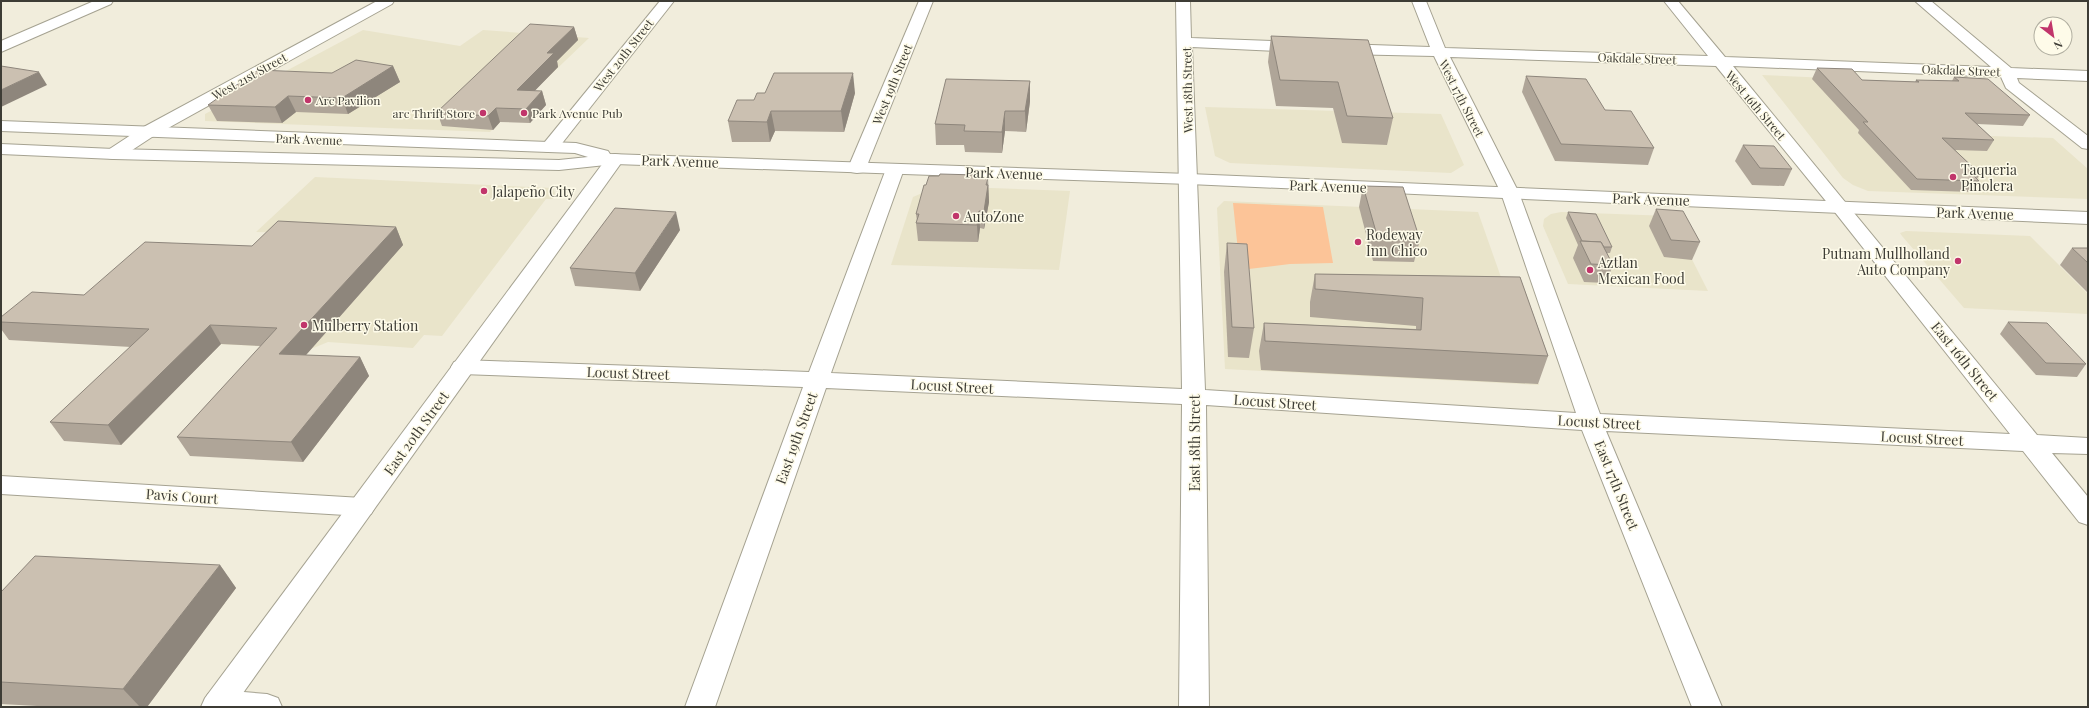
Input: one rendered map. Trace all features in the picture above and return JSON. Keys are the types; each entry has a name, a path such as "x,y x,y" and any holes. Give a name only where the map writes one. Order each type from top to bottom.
{"street":[{"path":"1,47 106,1"},
{"name":"West 21st Street","path":"114,154 146,133 386,1"},
{"name":"West 20th Street","path":"550,147 666,1"},
{"name":"West 19th Street","path":"857,168 926,1"},
{"name":"West 18th Street","path":"1183,1 1186,42 1189,180"},
{"name":"West 17th Street","path":"1419,1 1440,53 1510,193"},
{"name":"West 16th Street","path":"1671,1 1841,208"},
{"path":"1922,1 2006,72 2012,85 2088,144"},
{"path":"1186,42 1313,48"},
{"name":"Oakdale Street","path":"1329,48 1440,53 1719,61 2088,76"},
{"name":"Park Avenue","path":"1,126 146,133 576,148 615,159"},
{"name":"Park Avenue","path":"1,149 114,154 560,165 615,159 1189,180 2088,218"},
{"name":"East 20th Street","path":"218,705 462,367 615,159"},
{"name":"East 19th Street","path":"700,707 817,380 895,169"},
{"name":"East 18th Street","path":"1189,180 1194,397 1194,707"},
{"name":"East 17th Street","path":"1510,193 1592,422 1707,707"},
{"name":"East 16th Street","path":"1841,208 2088,515"},
{"name":"Locust Street","path":"462,367 817,380 1194,397 1592,422 2088,446"},
{"name":"Pavis Court","path":"1,485 362,507"},
{"path":"218,705 267,707"}],"shaded area":[{"path":"363,30 460,46 483,30 589,38 541,84 538,84 490,132 205,121 205,114"},
{"path":"1762,75 1851,79 1900,133 2053,138 2088,169 2088,199 1868,191 1853,185 1843,178"},
{"path":"1205,107 1441,114 1464,165 1451,173 1230,163 1215,156"},
{"path":"315,177 553,188 555,193 553,199 546,199 442,336 424,335 413,348 328,342 311,349 182,342 293,233 256,232"},
{"path":"938,186 1070,191 1059,270 891,265 913,197"},
{"path":"1224,201 1478,212 1539,385 1225,369 1217,208"},
{"path":"1233,203 1323,207 1333,263 1290,264 1240,270"},
{"path":"1561,212 1670,216 1708,291 1568,284 1543,226 1544,219 1551,214"},
{"path":"1906,231 2030,236 2088,294 2088,314 1964,308 1900,233"}],"building":[{"path":"530,24 574,27 547,53 554,53 517,90 542,91 526,109 496,108 488,116 437,112"},
{"path":"1271,36 1368,40 1393,118 1347,116 1338,82 1280,80"},
{"path":"356,60 393,66 342,98 288,96 275,107 208,105 258,70 332,73"},
{"path":"1,66 39,72 1,90"},
{"path":"1817,68 1852,69 1862,80 1919,82 1916,80 1959,81 1954,77 1988,79 2030,115 1965,113 1994,140 1942,138 1980,174 1971,173 1979,181 1917,179 1863,122 1868,122"},
{"path":"774,73 853,73 841,111 771,111 767,122 728,121 737,100 754,100 757,93 765,93"},
{"path":"1526,76 1586,79 1605,110 1631,111 1654,148 1561,144"},
{"path":"946,79 1030,81 1025,111 1005,111 1002,132 964,131 965,125 935,124"},
{"path":"1743,145 1774,146 1792,169 1760,168"},
{"path":"940,174 977,175 977,177 988,178 984,211 979,211 977,225 916,223 919,214 916,214 924,185 926,185 929,176 939,176"},
{"path":"1363,186 1403,187 1420,240 1378,239"},
{"path":"615,208 676,212 635,273 570,268"},
{"path":"1656,209 1683,211 1700,242 1671,240"},
{"path":"1568,212 1596,214 1612,247 1604,247 1601,242 1582,241"},
{"path":"278,221 396,227 279,354 360,357 291,442 177,437 277,328 210,325 108,425 50,422 149,329 1,322 1,317 32,292 84,295 145,242 252,246"},
{"path":"1580,241 1601,242 1613,265 1591,264"},
{"path":"1227,243 1247,244 1254,328 1232,327"},
{"path":"2072,248 2088,248 2088,263"},
{"path":"1315,274 1520,277 1548,356 1265,341 1264,323 1421,330 1423,298 1315,289"},
{"path":"2008,322 2047,323 2086,364 2046,363"},
{"path":"35,556 220,565 123,689 1,682 1,592"}],"place":[{"name":"Arc Pavilion","path":"308,100"},
{"name":"arc Thrift Store","path":"483,113"},
{"name":"Park Avenue Pub","path":"524,113"},
{"name":"Taqueria Pinolera","path":"1953,177"},
{"name":"Jalapeño City","path":"484,191"},
{"name":"AutoZone","path":"956,216"},
{"name":"Rodeway Inn Chico","path":"1358,242"},
{"name":"Putnam Mullholland Auto Company","path":"1958,261"},
{"name":"Aztlan Mexican Food","path":"1590,270"},
{"name":"Mulberry Station","path":"304,325"}]}
